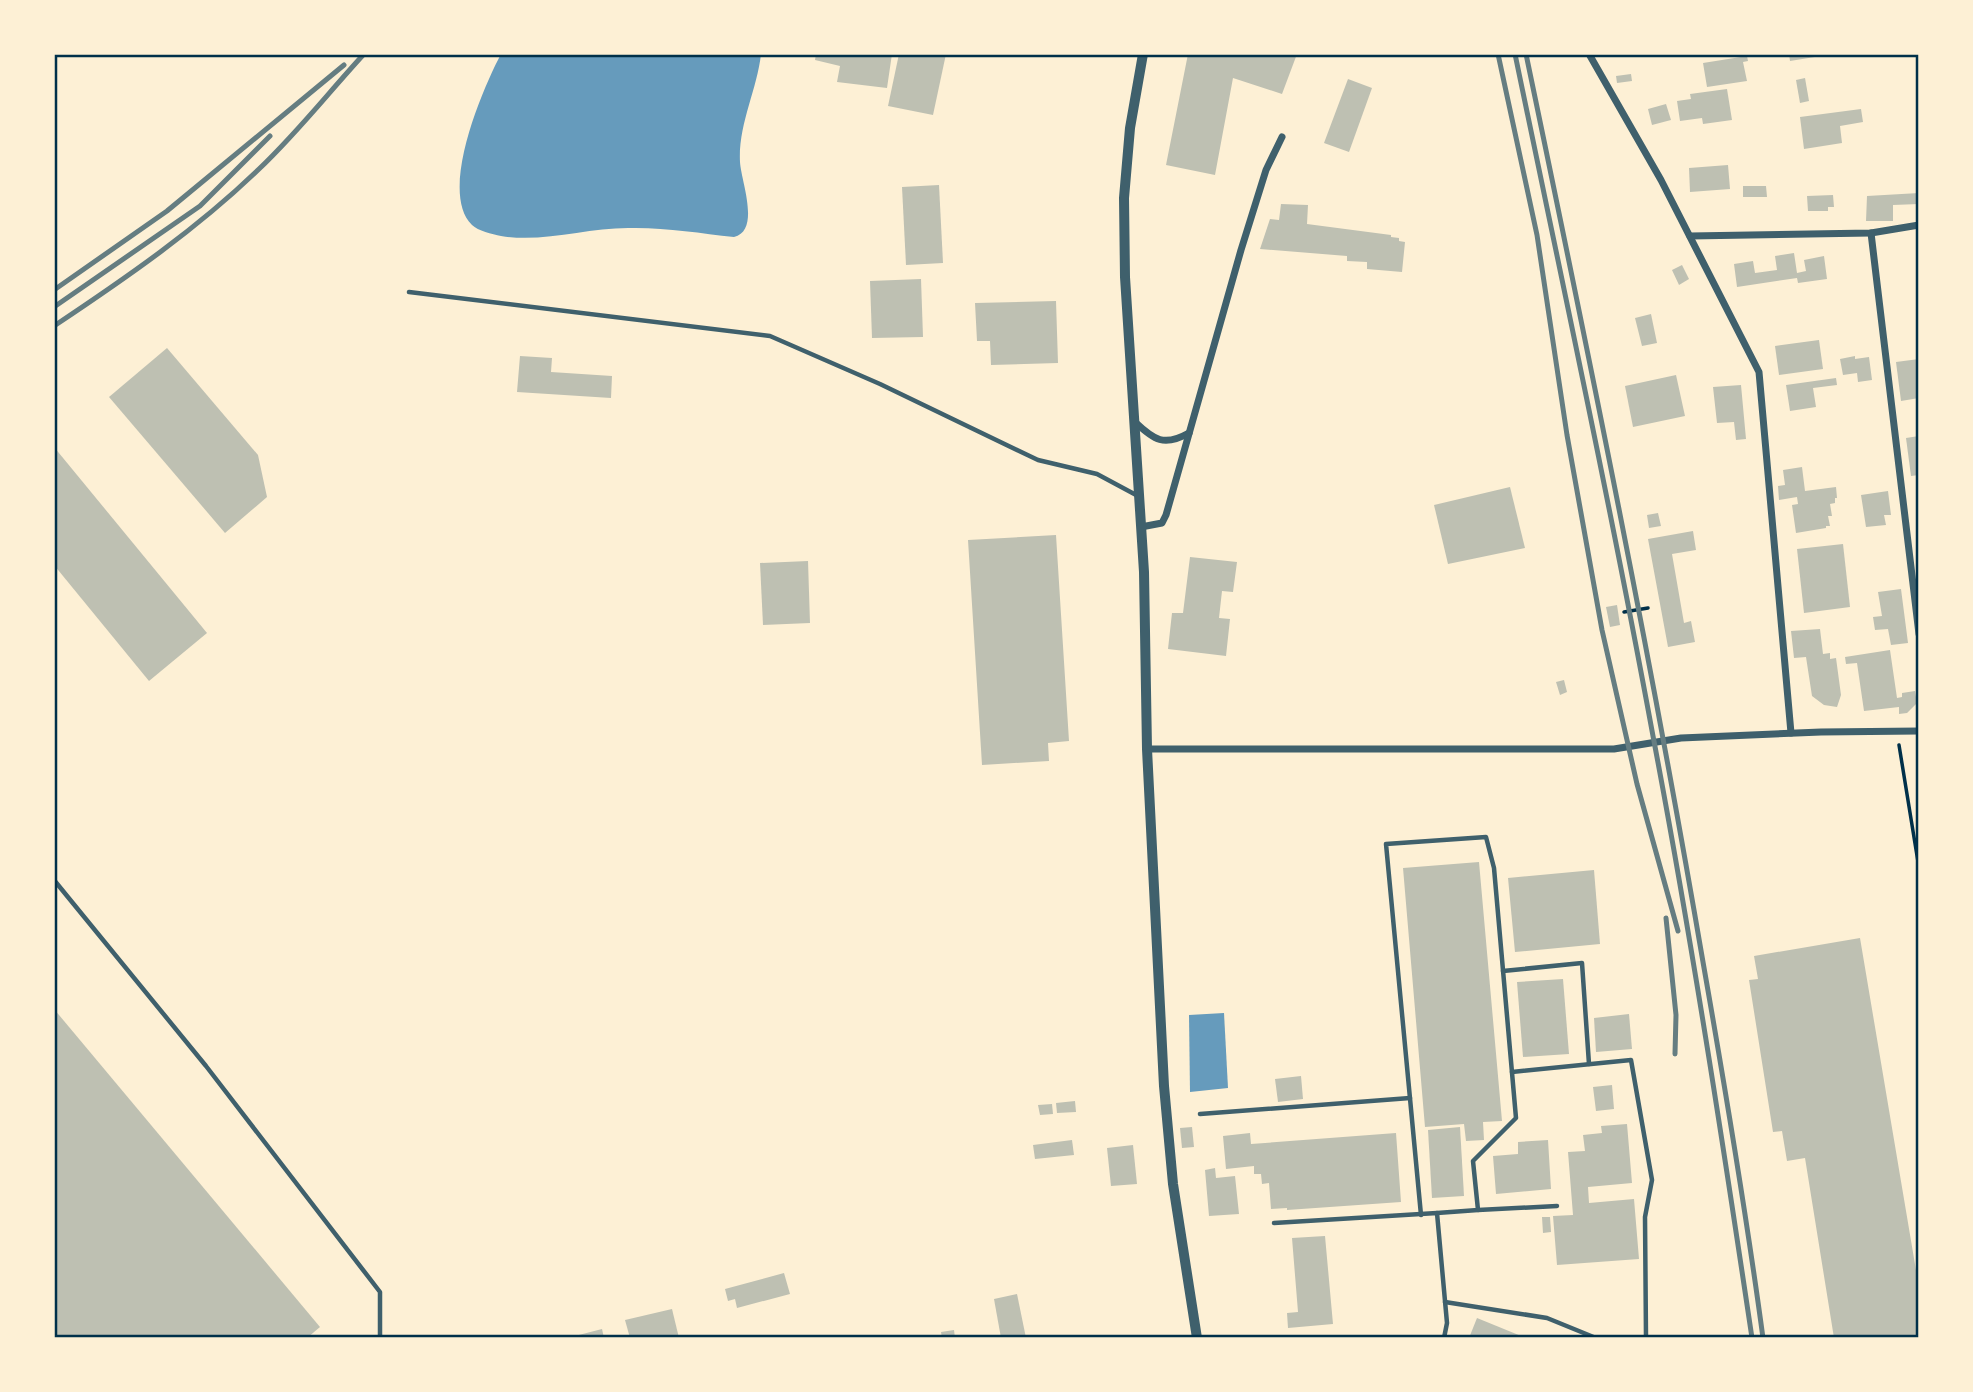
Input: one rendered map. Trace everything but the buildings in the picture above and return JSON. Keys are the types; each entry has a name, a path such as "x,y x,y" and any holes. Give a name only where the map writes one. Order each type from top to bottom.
{"street":[{"path":"1143,54 1130,128 1124,198 1125,277 1141,527 1147,748 1164,1086 1173,1184 1197,1338"},
{"path":"1589,54 1661,180 1759,372 1791,733"},
{"path":"1141,527 1162,523 1166,515 1262,183 1282,137"},
{"path":"1690,236 1871,233 1919,225"},
{"path":"1871,233 1919,634"},
{"path":"1134,421 1151,437 1165,441 1178,439 1189,433"},
{"path":"1147,748 1614,749 1681,738 1919,731"}],"lane":[{"path":"409,292 770,335 1038,460 1097,474 1139,496"},
{"path":"1421,1215 1386,844 1486,837 1494,867 1516,1118 1474,1161 1478,1210"},
{"path":"54,880 206,1066 380,1292 380,1338"},
{"path":"1503,971 1582,963 1589,1064"},
{"path":"1512,1072 1630,1060 1651,1180 1645,1217 1646,1338"},
{"path":"1200,1114 1410,1098"},
{"path":"1274,1223 1556,1206"},
{"path":"1437,1213 1447,1323 1444,1338"},
{"path":"1445,1303 1547,1318 1596,1338"}],"path":[{"path":"1624,612 1648,608"},
{"path":"1896,731 1919,868"}],"water":[{"path":"501,54 761,54 740,148 748,204 746,225 742,233 734,237 668,229 628,228 517,238 481,231 472,225 463,210 461,165 475,114"},
{"path":"1224,1013 1228,1088 1190,1092 1189,1015"}],"railway":[{"path":"54,326 160,252 235,191 287,141 364,54"},
{"path":"1498,54 1537,235 1567,435 1602,630 1637,784 1678,931"},
{"path":"1515,54 1603,480 1667,811 1706,1037 1752,1338"},
{"path":"1526,54 1662,734 1727,1103 1763,1338"},
{"path":"54,290 167,211 344,65"},
{"path":"54,307 200,206 270,136"},
{"path":"1666,918 1676,1015 1675,1054"}]}
